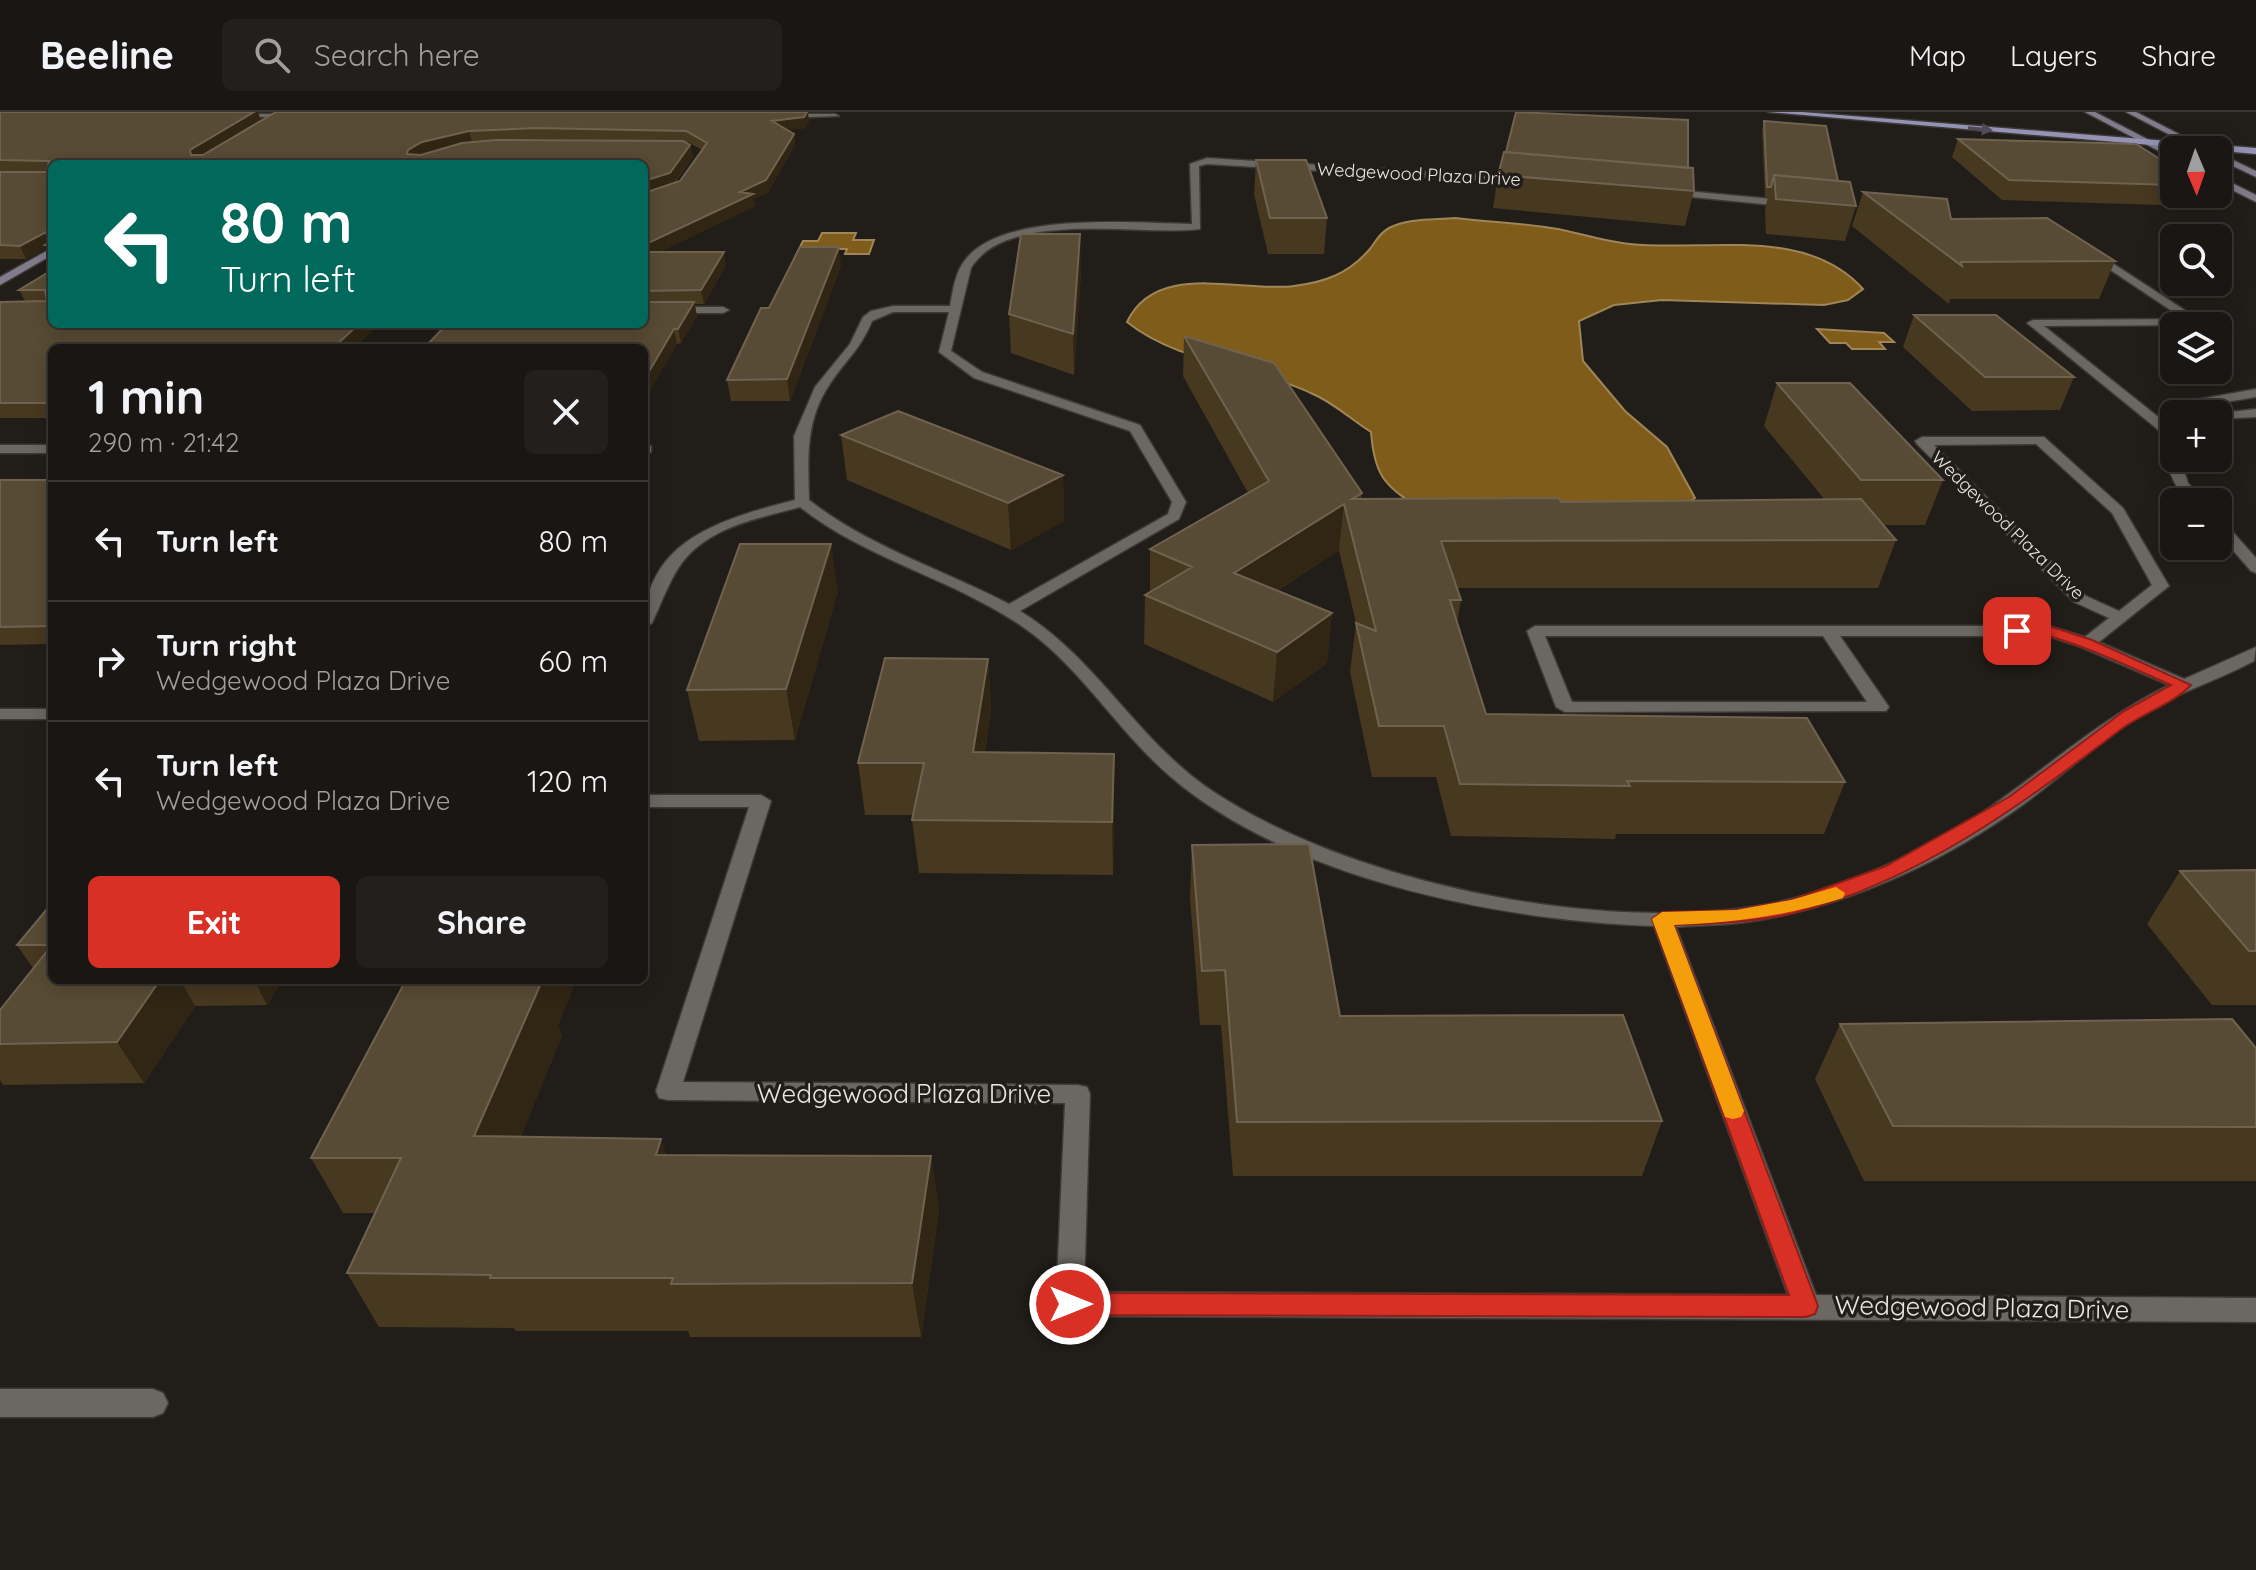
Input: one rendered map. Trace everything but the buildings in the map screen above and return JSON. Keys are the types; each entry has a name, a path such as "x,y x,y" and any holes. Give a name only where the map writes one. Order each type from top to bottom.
{"main road":[{"path":"1772,112 2160,144"},
{"path":"1907,112 2256,141"},
{"path":"2232,150 2256,151"}],"street":[{"path":"2089,112 2160,149"},
{"path":"2130,112 2176,135"},
{"path":"268,124 285,114"},
{"path":"219,116 300,116"},
{"path":"772,116 835,116"},
{"name":"Wedgewood Plaza Drive","path":"1009,611 1174,516 1179,502 1135,428 978,375 945,352 964,269 972,257 1010,236 1073,227 1197,227 1194,164 1207,161 1540,181"},
{"path":"2232,163 2256,174"},
{"path":"2232,186 2256,199"},
{"path":"1644,190 1811,206"},
{"path":"2070,239 2197,322 2033,323 2160,419"},
{"path":"0,282 48,253"},
{"path":"802,502 801,436 821,387 856,345 867,319 875,313 893,309 955,309"},
{"path":"648,310 723,310"},
{"path":"2216,400 2256,393"},
{"path":"2232,414 2256,413"},
{"name":"Wedgewood Plaza Drive","path":"2087,643 2161,586 2118,511 2039,440 1922,441 2080,599 2119,617"},
{"path":"0,449 48,449"},
{"path":"802,502 835,527 1009,611 1042,633 1074,662 1139,736 1178,772 1198,789 1271,832 1331,859 1385,876 1448,891 1588,914 1662,919 1736,916 1792,907 1840,892 1892,871 2016,801 2130,714 2183,685 2230,667 2256,652"},
{"path":"648,615 673,563 690,543 717,526 802,502"},
{"path":"2232,540 2256,568"},
{"path":"1828,631 1880,707 1565,707 1535,631 1828,631 2049,631 2087,643 2183,685"},
{"path":"0,714 48,714"},
{"name":"Wedgewood Plaza Drive","path":"648,801 761,801 668,1091 1078,1094 1070,1304 2256,1310"},
{"path":"1662,919 1806,1306"},
{"path":"0,1403 153,1403"}],"shaded area":[{"path":"1455,218 1545,227 1630,244 1784,249 1813,256 1840,269 1863,289 1848,300 1824,305 1662,300 1614,305 1579,321 1583,361 1625,411 1667,447 1695,498 1674,513 1417,506 1396,492 1382,476 1375,458 1371,432 1330,403 1292,385 1170,347 1127,322 1140,303 1158,291 1202,283 1273,287 1316,282 1335,276 1353,265 1389,228 1412,221"},
{"path":"822,233 856,233 853,240 874,240 869,254 845,254 847,249 827,249 795,257 803,241 818,241"},
{"path":"1817,329 1884,333 1894,342 1879,342 1885,349 1852,349 1846,343 1830,343"}],"slow traffic":[{"path":"1733,1111 1662,919 1736,916 1792,907 1836,893"}],"route":[{"path":"1070,1304 1806,1306 1662,919 1736,916 1792,907 1892,871 2016,801 2130,714 2183,685 2087,643 2049,631 2017,631"}]}
